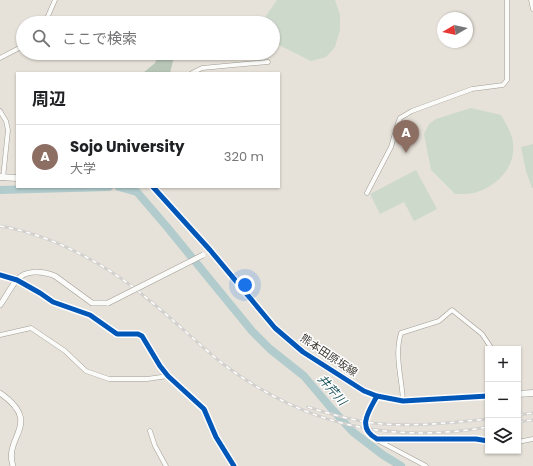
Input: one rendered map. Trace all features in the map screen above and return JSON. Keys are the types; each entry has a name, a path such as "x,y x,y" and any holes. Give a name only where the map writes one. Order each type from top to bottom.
{"main road":[{"path":"2,177 16,178"},
{"name":"熊本田原坂線","path":"154,188 210,250 280,332 303,352 364,391 377,396 403,401 485,396"},
{"path":"521,394 533,393"},
{"path":"376,439 369,434 365,425 366,418 377,396"}],"street":[{"path":"49,16 55,0"},
{"path":"367,193 392,147 400,118 412,111 472,89 503,85 507,80 507,0"},
{"path":"531,0 533,9"},
{"path":"0,58 16,50"},
{"path":"194,72 202,68 268,62"},
{"path":"0,111 6,121 8,130 2,177"},
{"path":"0,305 17,280 30,272 47,273 58,278 92,303 108,303 203,255 210,250"},
{"path":"0,275 17,280 53,302 90,316 117,334 138,334 142,336 160,366 168,376 204,409 216,437 234,466"},
{"path":"403,401 402,383 398,364 399,340 401,333 439,321 452,310 482,334 490,346"},
{"path":"0,335 31,328 66,350 86,371 109,380 147,379 168,376"},
{"path":"0,393 16,408 21,420 21,426 13,447 13,466"},
{"path":"150,431 155,446 166,466"},
{"path":"376,439 476,439 485,440"},
{"path":"376,439 426,466"},
{"path":"521,441 533,439"}],"green space":[{"path":"277,0 335,0 340,15 340,30 335,47 326,57 311,61 280,46 280,16 266,16"},
{"path":"156,60 173,60 170,72 144,72 155,63"},
{"path":"471,108 501,115 511,136 513,152 508,168 497,181 474,193 455,194 431,170 424,134 429,124 436,119"},
{"path":"533,144 532,188 526,171 521,147"},
{"path":"416,170 437,209 414,221 404,202 380,214 370,194"}],"waterway":[{"name":"井芹川","path":"0,190 73,188"},
{"name":"井芹川","path":"123,188 137,192 252,331 270,349 304,376 353,432 383,455 401,466"}],"railway":[{"path":"0,226 20,230 60,244 99,264 134,288 223,364 254,385 285,402 317,415 349,425 382,431 416,433 451,432 485,427"},
{"path":"308,407 350,419 380,424 411,425 485,419"},
{"path":"521,415 533,413"},
{"path":"521,422 533,420"}],"cycle path":[{"path":"154,188 210,250 275,328 303,352 364,391 377,396 403,401 485,396"},
{"path":"0,275 17,280 53,302 90,315 117,334 138,334 142,336 160,366 168,376 204,409 216,437 234,466"},
{"path":"377,396 366,419 367,430 377,439 476,439 485,440"}],"place":[{"name":"Sojo University","path":"406,153"}]}
